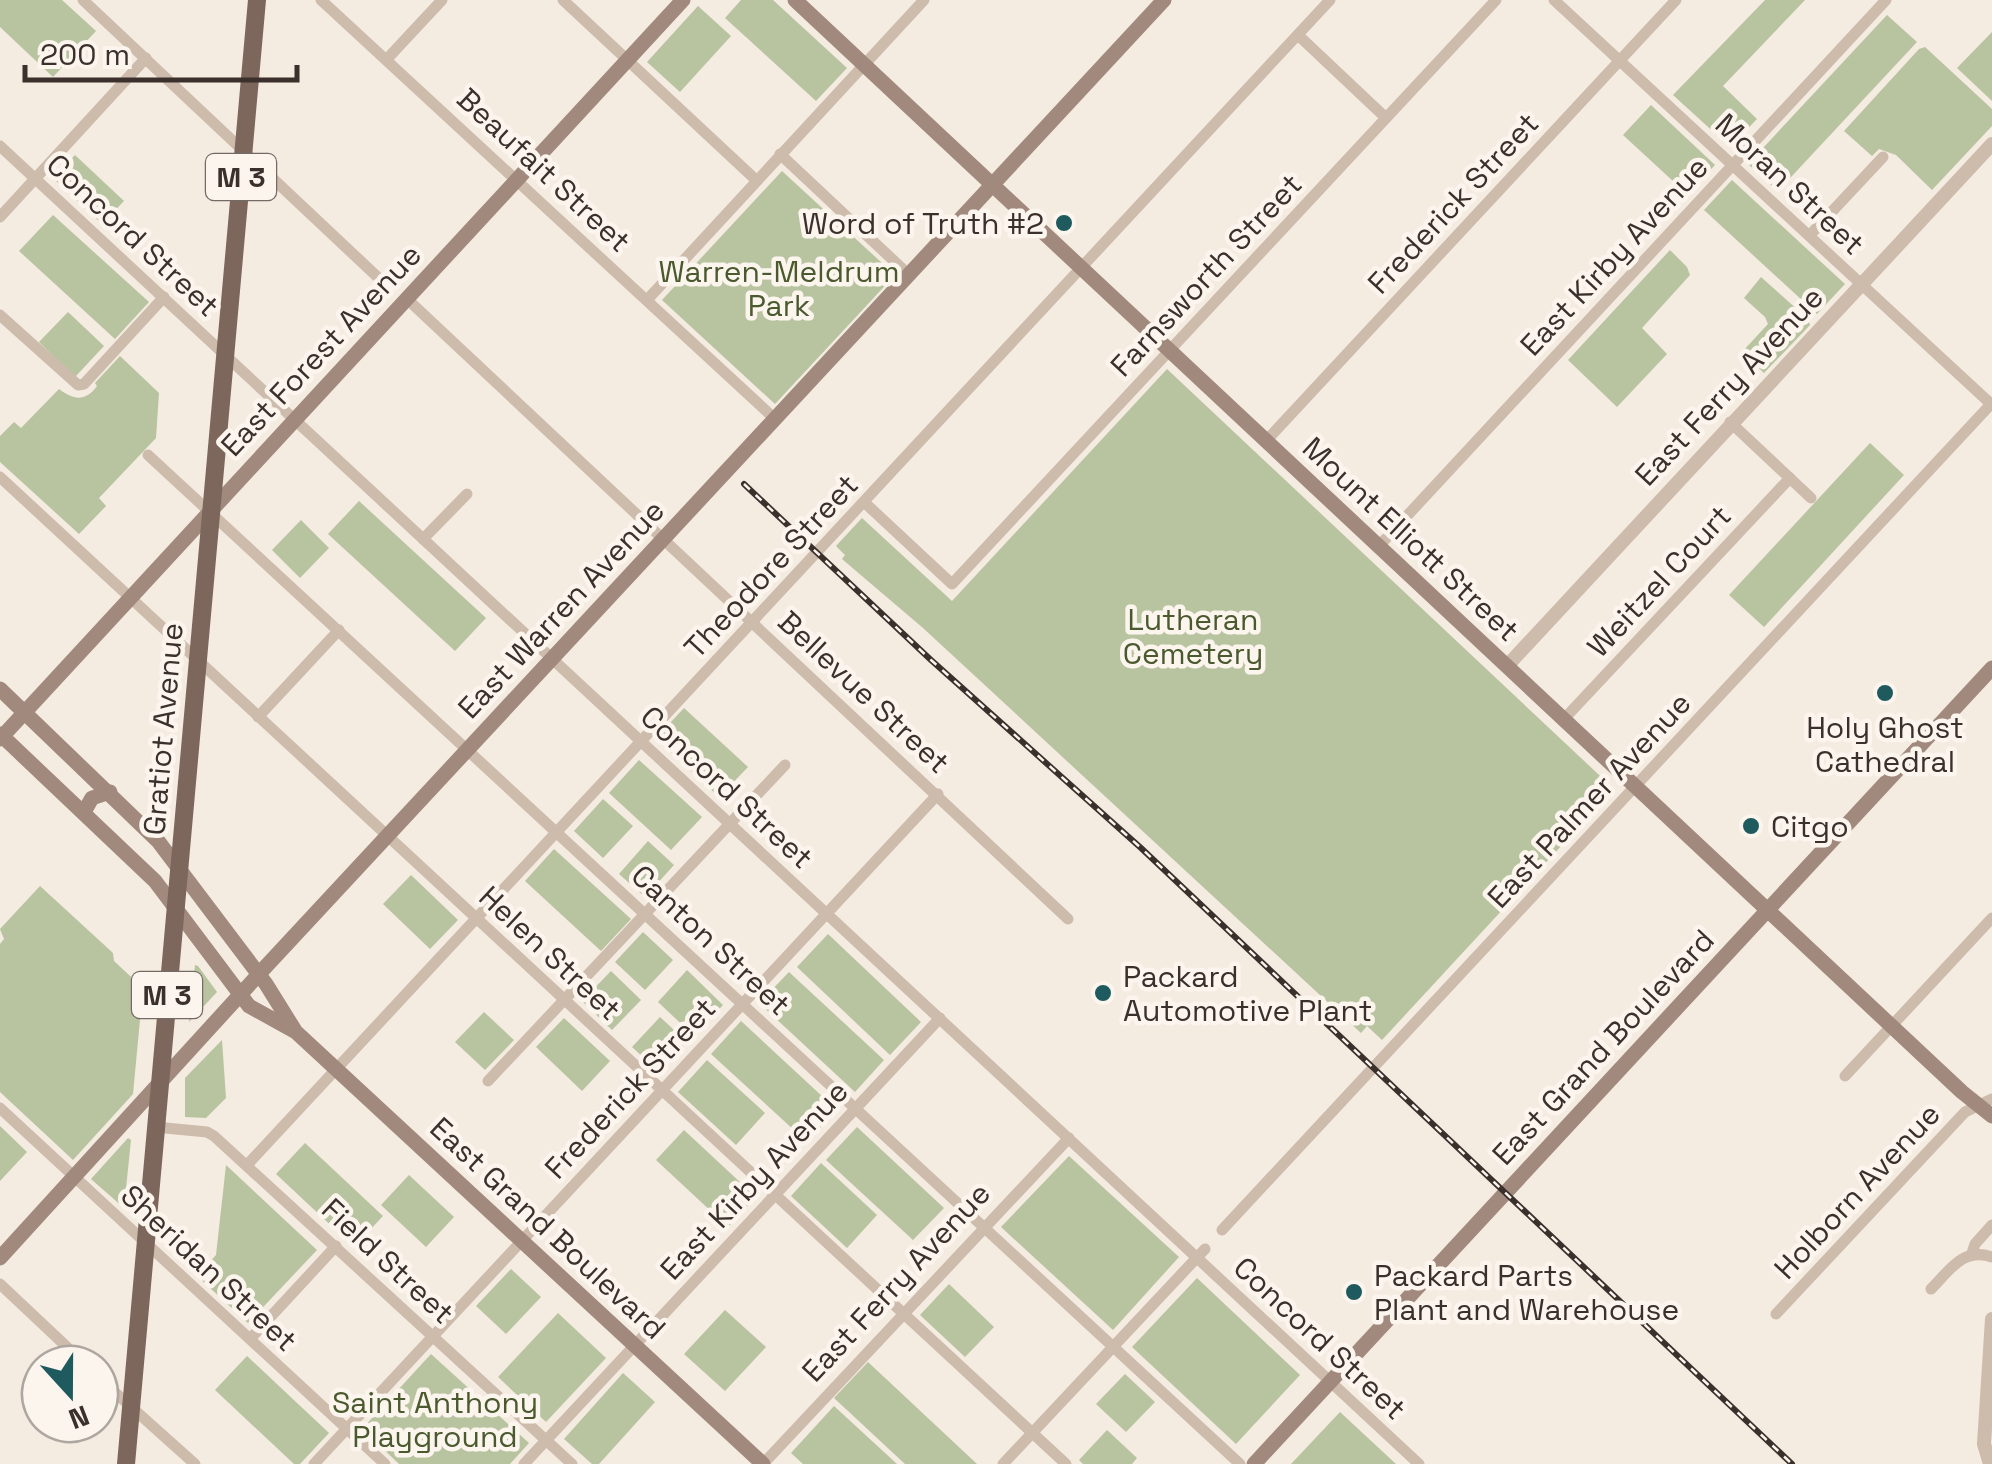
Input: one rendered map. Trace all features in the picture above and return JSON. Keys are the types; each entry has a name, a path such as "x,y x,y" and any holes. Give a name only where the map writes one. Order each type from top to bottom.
{"main road":[{"name":"Gratiot Avenue","path":"126,1464 258,0"},
{"name":"East Forest Avenue","path":"1,736 683,0"},
{"name":"Mount Elliott Street","path":"794,0 1892,1026 1988,1107"},
{"name":"East Warren Avenue","path":"0,1258 1164,0"},
{"name":"East Grand Boulevard","path":"1254,1464 1991,671"},
{"name":"East Grand Boulevard","path":"0,689 152,833 259,974 296,1032"},
{"name":"East Grand Boulevard","path":"1,736 155,881 249,1006 296,1032 763,1464"},
{"path":"84,812 92,798 110,792"},
{"path":"127,852 143,848 152,833"},
{"path":"215,964 230,964 238,946"}],"street":[{"path":"83,0 386,285"},
{"name":"Beaufait Street","path":"321,0 775,419"},
{"path":"387,59 442,0"},
{"path":"563,0 756,180"},
{"path":"647,300 924,0"},
{"name":"Theodore Street","path":"247,1165 1330,0"},
{"name":"Farnsworth Street","path":"864,502 952,584 1496,0"},
{"name":"Moran Street","path":"1554,0 1992,404"},
{"name":"Frederick Street","path":"1266,441 1676,0"},
{"name":"East Kirby Avenue","path":"1378,546 1886,0"},
{"path":"1298,35 1386,118"},
{"path":"0,217 146,58"},
{"name":"East Ferry Avenue","path":"1507,666 1992,144"},
{"name":"Concord Street","path":"0,146 1068,1138 1201,1253 1330,1383 1419,1464"},
{"path":"780,154 910,274"},
{"path":"1810,236 1883,157"},
{"path":"0,315 78,384 84,384 164,298"},
{"name":"Bellevue Street","path":"406,298 1068,919"},
{"name":"East Palmer Avenue","path":"1222,1230 1992,404"},
{"path":"1730,422 1811,498"},
{"name":"Canton Street","path":"148,454 1240,1464"},
{"name":"Helen Street","path":"0,478 1066,1464"},
{"name":"Weitzel Court","path":"1564,719 1790,478"},
{"path":"424,539 467,494"},
{"path":"258,716 340,630"},
{"path":"488,1081 785,765"},
{"name":"Frederick Street","path":"347,1428 938,794"},
{"path":"1845,1076 1992,918"},
{"name":"East Kirby Avenue","path":"524,1464 940,1018"},
{"name":"Holborn Avenue","path":"1776,1314 1965,1112 1988,1107"},
{"name":"Sheridan Street","path":"0,1108 385,1464"},
{"name":"Field Street","path":"155,1127 207,1132 572,1464"},
{"name":"East Ferry Avenue","path":"763,1464 1068,1138"},
{"path":"1972,1253 1992,1225"},
{"path":"250,1339 336,1246"},
{"path":"1004,1464 1201,1253"},
{"path":"1931,1289 1964,1256 1972,1253 1992,1257"},
{"path":"0,1284 63,1344"},
{"path":"1990,1464 1984,1444 1992,1319"},
{"path":"120,1397 195,1464"},
{"path":"314,1464 347,1428"}],"green space":[{"path":"0,0 62,0 96,31 53,77 0,27"},
{"path":"741,0 773,0 847,68 816,101 725,18"},
{"path":"1765,0 1805,0 1723,86 1757,119 1730,147 1673,95"},
{"path":"698,6 731,36 680,92 647,62"},
{"path":"1887,15 1917,42 1778,191 1748,164"},
{"path":"1992,32 1992,101 1957,68"},
{"path":"1925,47 1992,109 1992,126 1932,190 1896,155 1879,149 1872,156 1844,131"},
{"path":"1651,105 1715,165 1687,194 1623,135"},
{"path":"75,155 124,201 102,224 53,178"},
{"name":"Warren-Meldrum Park","path":"782,171 895,275 775,404 662,300"},
{"path":"1732,180 1845,284 1817,314 1704,210"},
{"path":"53,215 149,302 115,339 19,251"},
{"path":"1670,250 1690,275 1642,328 1667,354 1617,407 1568,360"},
{"path":"1761,277 1810,325 1764,373 1742,352 1768,324 1744,298"},
{"path":"68,312 104,346 75,377 39,342"},
{"path":"120,356 159,393 156,438 99,498 106,506 79,534 0,462 0,436 14,422 21,428 59,389 74,397 88,395"},
{"name":"Lutheran Cemetery","path":"1167,369 1614,789 1382,1040 1367,1026 1361,1033 923,628 842,559 845,555 836,546 862,518 952,601"},
{"path":"1870,443 1904,475 1764,627 1729,595"},
{"path":"359,501 486,618 455,651 328,534"},
{"path":"301,520 329,548 300,578 272,550"},
{"path":"684,708 748,767 719,797 656,738"},
{"path":"639,760 702,817 671,850 609,793"},
{"path":"603,799 633,826 603,858 574,831"},
{"path":"648,841 674,865 645,897 619,874"},
{"path":"554,849 631,919 601,951 525,881"},
{"path":"411,875 458,920 430,949 383,904"},
{"path":"40,886 113,953 114,961 143,988 133,1094 73,1160 0,1092 0,944 4,939 0,929"},
{"path":"643,932 673,960 645,990 615,962"},
{"path":"828,934 921,1022 890,1055 797,967"},
{"path":"195,965 217,992 189,1022"},
{"path":"687,970 723,1005 694,1036 658,1002"},
{"path":"611,971 641,1000 612,1030 582,1001"},
{"path":"789,972 884,1060 855,1092 759,1003"},
{"path":"484,1012 514,1040 485,1070 455,1042"},
{"path":"660,1017 687,1042 659,1072 632,1047"},
{"path":"564,1018 610,1061 582,1091 536,1047"},
{"path":"741,1021 837,1110 807,1142 711,1054"},
{"path":"222,1040 226,1098 206,1118 185,1117 185,1078"},
{"path":"707,1060 765,1113 736,1145 678,1092"},
{"path":"0,1126 27,1152 0,1181"},
{"path":"857,1127 944,1208 913,1240 826,1160"},
{"path":"684,1130 756,1197 728,1227 656,1160"},
{"path":"128,1138 131,1140 124,1208 91,1179"},
{"path":"305,1143 383,1216 354,1247 276,1174"},
{"path":"1069,1156 1179,1257 1113,1330 1001,1227"},
{"path":"821,1163 877,1215 847,1248 791,1196"},
{"path":"226,1165 317,1250 248,1323 197,1276 216,1255"},
{"path":"409,1175 454,1217 426,1247 381,1205"},
{"path":"511,1269 541,1297 506,1334 476,1306"},
{"path":"1197,1278 1300,1375 1236,1444 1132,1347"},
{"path":"949,1284 994,1327 965,1357 920,1315"},
{"path":"725,1310 766,1347 725,1391 684,1354"},
{"path":"558,1313 606,1358 546,1422 498,1377"},
{"name":"Saint Anthony Playground","path":"431,1354 529,1443 510,1464 399,1464 362,1429"},
{"path":"247,1356 329,1433 300,1464 294,1464 215,1390"},
{"path":"868,1362 977,1464 905,1464 834,1398"},
{"path":"623,1373 655,1402 599,1464 592,1464 564,1439"},
{"path":"1125,1374 1155,1402 1126,1432 1096,1404"},
{"path":"834,1406 897,1464 803,1464 791,1453"},
{"path":"1340,1412 1396,1464 1291,1464"},
{"path":"1107,1430 1137,1458 1132,1464 1083,1464 1079,1460"}],"railway":[{"path":"744,484 931,660 1141,848 1792,1464"}],"place":[{"name":"Word of Truth #2","path":"1064,223"},
{"name":"Holy Ghost Cathedral","path":"1885,693"},
{"name":"Citgo","path":"1751,826"},
{"name":"Packard Automotive Plant","path":"1103,993"},
{"name":"Packard Parts Plant and Warehouse","path":"1354,1292"}]}
